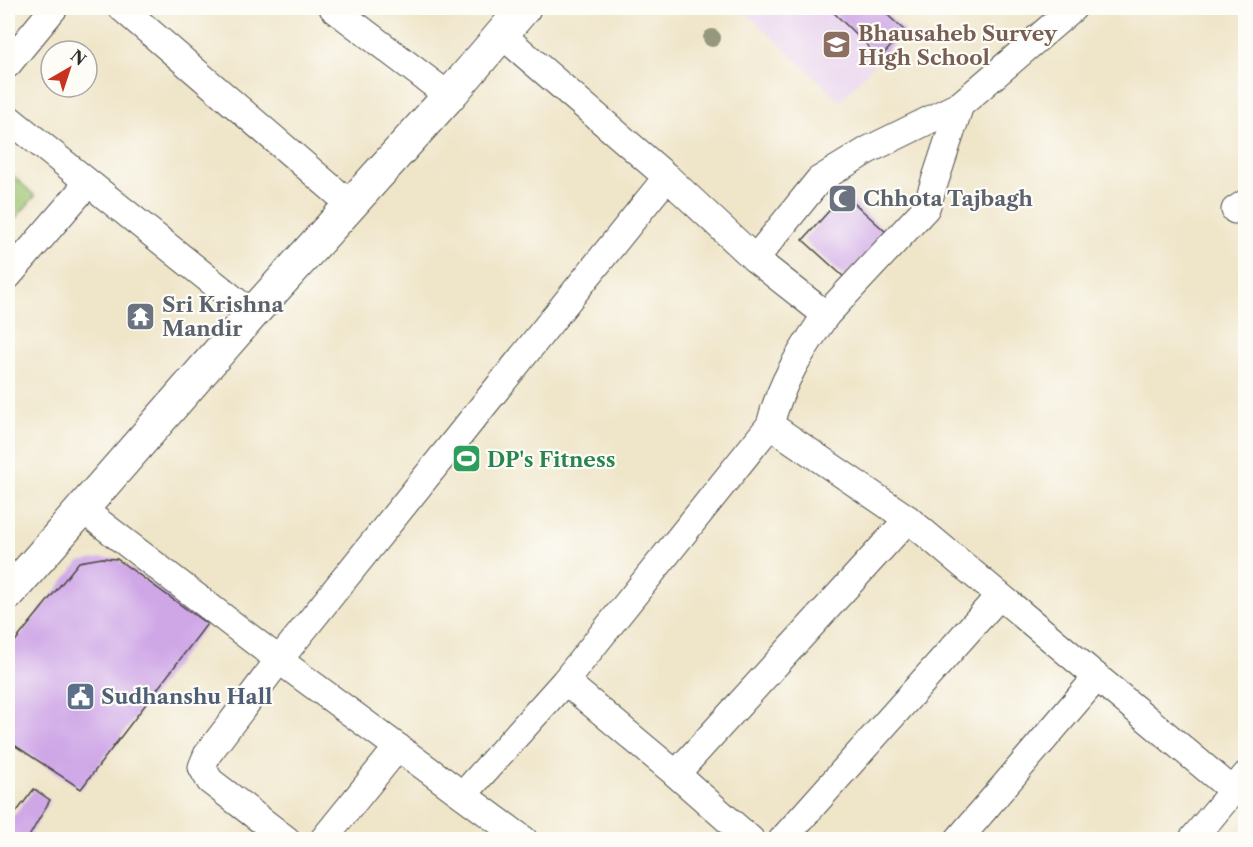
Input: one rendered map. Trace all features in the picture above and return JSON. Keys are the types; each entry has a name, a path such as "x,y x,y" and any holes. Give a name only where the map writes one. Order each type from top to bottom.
{"main road":[{"path":"8,594 252,314 449,96 524,8"}],"street":[{"path":"8,64 54,8"},
{"path":"122,8 351,205"},
{"path":"333,8 449,96"},
{"path":"755,259 819,180 868,150 960,105 1073,8"},
{"path":"501,34 667,177 755,259 826,315"},
{"path":"463,795 565,681 770,425 776,403 795,361 826,315 926,208 960,105"},
{"path":"8,118 252,314"},
{"path":"287,840 210,781 202,767 207,755 279,660 667,177"},
{"path":"8,276 88,183"},
{"path":"770,425 908,519 1097,677 1239,782 1192,840"},
{"path":"82,509 279,660 524,840"},
{"path":"676,774 908,519"},
{"path":"782,840 999,596"},
{"path":"958,840 1097,677"},
{"path":"565,681 751,840"},
{"path":"323,840 398,747"}],"shaded area":[{"name":"Bhausaheb Survey High School","path":"741,8 880,8 905,31 840,101"}],"green space":[{"path":"8,171 35,196 8,227"}],"building":[{"path":"829,8 880,8 905,31 880,58"},
{"path":"844,194 886,232 845,278 803,240"},
{"name":"Sudhanshu Hall","path":"102,558 117,559 207,624 81,789 8,741 8,650 79,562"},
{"path":"34,789 50,800 27,840 8,840 8,823"}],"place":[{"name":"Bhausaheb Survey High School","path":"837,45"},
{"name":"Chhota Tajbagh","path":"842,198"},
{"name":"Sri Krishna Mandir","path":"141,316"},
{"name":"DP's Fitness","path":"466,459"},
{"name":"Sudhanshu Hall","path":"80,696"}]}
